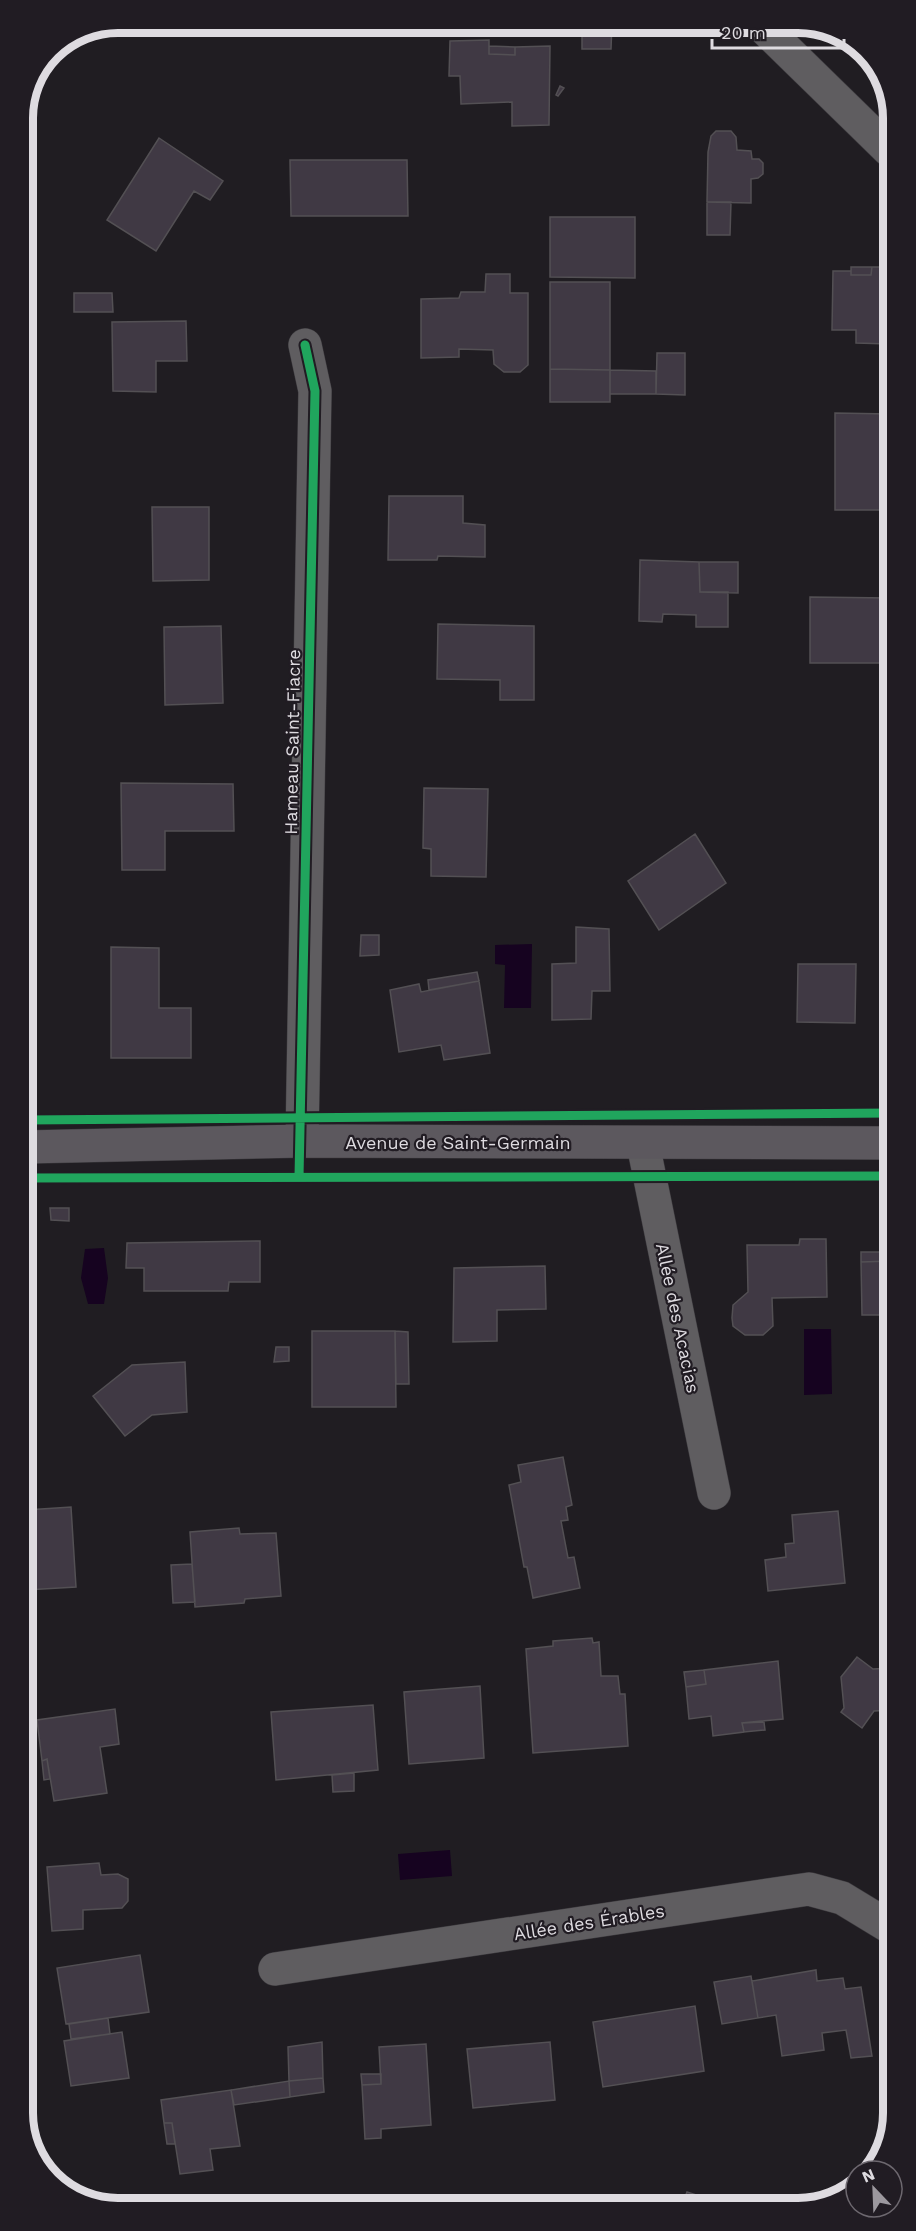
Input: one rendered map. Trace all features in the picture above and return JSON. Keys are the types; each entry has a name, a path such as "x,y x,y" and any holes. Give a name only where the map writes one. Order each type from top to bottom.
{"main road":[{"name":"Avenue de Saint-Germain","path":"33,1147 302,1141 643,1144 883,1143"}],"street":[{"path":"769,33 883,144"},
{"name":"Hameau Saint-Fiacre","path":"302,1141 315,392 305,345"},
{"name":"Allée des Acacias","path":"643,1144 714,1493"},
{"name":"Allée des Érables","path":"275,1969 809,1889 842,1898 883,1923"}],"shaded area":[{"path":"532,944 531,1008 504,1008 505,965 495,964 495,945"},
{"path":"104,1248 108,1278 104,1304 88,1304 81,1278 85,1249"},
{"path":"804,1329 831,1329 832,1394 804,1395"},
{"path":"450,1850 452,1876 400,1880 398,1854"}],"building":[{"path":"582,33 612,33 611,49 582,49"},
{"path":"489,40 489,54 515,55 515,47 550,46 549,125 512,126 512,102 461,104 460,76 449,76 450,41"},
{"path":"489,46 515,47 515,55 489,54"},
{"path":"560,86 564,88 558,96 556,95"},
{"path":"716,131 731,131 736,137 737,150 751,151 752,159 759,159 763,163 763,174 751,179 751,203 707,202 708,152 711,136"},
{"path":"159,138 223,181 210,200 194,191 156,251 107,220"},
{"path":"290,160 407,160 408,216 291,216"},
{"path":"707,202 731,202 730,235 707,235"},
{"path":"550,217 635,217 635,278 550,277"},
{"path":"851,267 872,267 871,275 851,275"},
{"path":"872,267 883,267 883,344 856,343 856,330 832,330 833,271 851,271 851,275 871,275"},
{"path":"486,274 510,274 510,293 528,293 528,365 520,372 504,372 494,364 493,350 459,349 459,357 421,358 421,299 459,298 461,292 485,292"},
{"path":"550,282 610,282 610,370 550,369"},
{"path":"74,293 112,293 113,312 74,312"},
{"path":"186,321 187,361 156,361 156,392 113,391 112,322"},
{"path":"657,353 685,353 685,395 656,394"},
{"path":"550,369 610,370 610,402 550,402"},
{"path":"610,370 656,371 656,394 610,394"},
{"path":"835,413 883,414 883,510 835,510"},
{"path":"389,496 463,496 463,523 485,525 485,557 438,556 437,560 388,560"},
{"path":"152,507 209,507 209,580 153,581"},
{"path":"640,560 699,562 700,592 728,592 728,627 696,627 696,615 663,614 662,622 639,621"},
{"path":"699,562 738,562 738,593 700,592"},
{"path":"810,597 883,598 883,663 810,663"},
{"path":"438,624 534,626 534,700 500,700 500,680 437,679"},
{"path":"221,626 223,703 165,705 164,627"},
{"path":"121,783 233,784 234,831 165,831 165,870 122,870"},
{"path":"424,788 488,789 486,877 431,876 431,849 423,848"},
{"path":"695,834 726,883 659,930 628,881"},
{"path":"576,927 609,929 610,991 592,991 591,1019 552,1020 552,964 576,963"},
{"path":"361,935 379,935 379,955 360,956"},
{"path":"111,947 159,948 159,1008 191,1008 191,1058 111,1058"},
{"path":"798,964 856,964 855,1023 797,1022"},
{"path":"477,972 479,981 429,990 428,980"},
{"path":"479,981 490,1053 444,1060 441,1045 399,1052 390,990 419,984 421,992"},
{"path":"50,1208 69,1208 69,1221 51,1220"},
{"path":"800,1239 826,1239 827,1297 772,1298 773,1326 763,1335 745,1335 733,1326 732,1318 733,1305 748,1292 747,1245 799,1245"},
{"path":"260,1241 260,1282 229,1282 228,1291 144,1291 144,1268 126,1268 127,1243"},
{"path":"861,1252 883,1252 883,1261 861,1262"},
{"path":"883,1261 883,1315 862,1315 861,1262"},
{"path":"545,1266 546,1309 497,1310 497,1341 453,1342 454,1268"},
{"path":"312,1331 395,1331 396,1407 312,1407"},
{"path":"395,1331 408,1332 409,1384 396,1384"},
{"path":"276,1347 289,1347 289,1361 274,1362"},
{"path":"185,1362 187,1412 152,1415 125,1436 93,1396 132,1365"},
{"path":"563,1457 572,1505 566,1507 568,1520 561,1521 568,1558 574,1557 580,1588 533,1598 527,1567 524,1567 509,1485 521,1482 518,1465"},
{"path":"71,1507 76,1587 33,1590 33,1510"},
{"path":"838,1511 845,1583 768,1591 765,1560 786,1557 785,1544 794,1543 792,1515"},
{"path":"239,1528 240,1534 276,1533 281,1596 245,1599 244,1603 195,1607 190,1532"},
{"path":"192,1564 195,1602 173,1603 171,1565"},
{"path":"592,1638 593,1643 599,1642 601,1676 618,1676 620,1694 625,1694 628,1746 533,1753 526,1649 553,1646 553,1641"},
{"path":"857,1657 873,1669 883,1668 883,1711 874,1711 862,1728 841,1712 844,1708 841,1677"},
{"path":"778,1661 783,1719 742,1723 744,1732 713,1736 711,1716 689,1719 686,1687 706,1684 704,1670"},
{"path":"704,1670 706,1684 686,1687 684,1672"},
{"path":"480,1686 484,1758 409,1764 404,1692"},
{"path":"373,1705 378,1770 276,1780 271,1712"},
{"path":"115,1709 119,1744 100,1747 107,1793 54,1801 47,1759 42,1761 37,1720"},
{"path":"764,1722 765,1730 744,1732 742,1723"},
{"path":"47,1759 50,1779 44,1780 42,1761"},
{"path":"354,1773 354,1791 333,1792 332,1775"},
{"path":"99,1863 101,1875 118,1874 128,1879 128,1901 122,1908 83,1910 83,1929 52,1931 47,1867"},
{"path":"140,1955 149,2012 66,2024 57,1968"},
{"path":"816,1970 817,1981 843,1978 845,1989 861,1987 872,2056 851,2058 846,2030 822,2033 824,2050 782,2056 776,2015 758,2018 752,1981"},
{"path":"751,1976 758,2018 722,2024 714,1982"},
{"path":"695,2006 704,2071 603,2087 593,2022"},
{"path":"108,2018 110,2034 71,2039 69,2024"},
{"path":"122,2032 129,2078 71,2086 64,2041"},
{"path":"322,2042 323,2078 289,2081 288,2047"},
{"path":"550,2042 555,2100 473,2108 467,2049"},
{"path":"426,2044 431,2125 381,2129 381,2138 365,2139 362,2085 381,2084 379,2047"},
{"path":"361,2074 381,2074 381,2084 362,2085"},
{"path":"323,2078 324,2092 290,2097 289,2081"},
{"path":"289,2081 290,2097 234,2105 231,2090"},
{"path":"231,2090 240,2146 210,2149 213,2170 180,2174 172,2123 164,2123 161,2100"},
{"path":"164,2123 172,2123 175,2144 167,2144"},
{"path":"687,2192 706,2198 685,2198"}],"cycle path":[{"path":"299,1177 315,391 305,345"},
{"path":"33,1120 883,1113"},
{"path":"33,1178 883,1176"}]}
